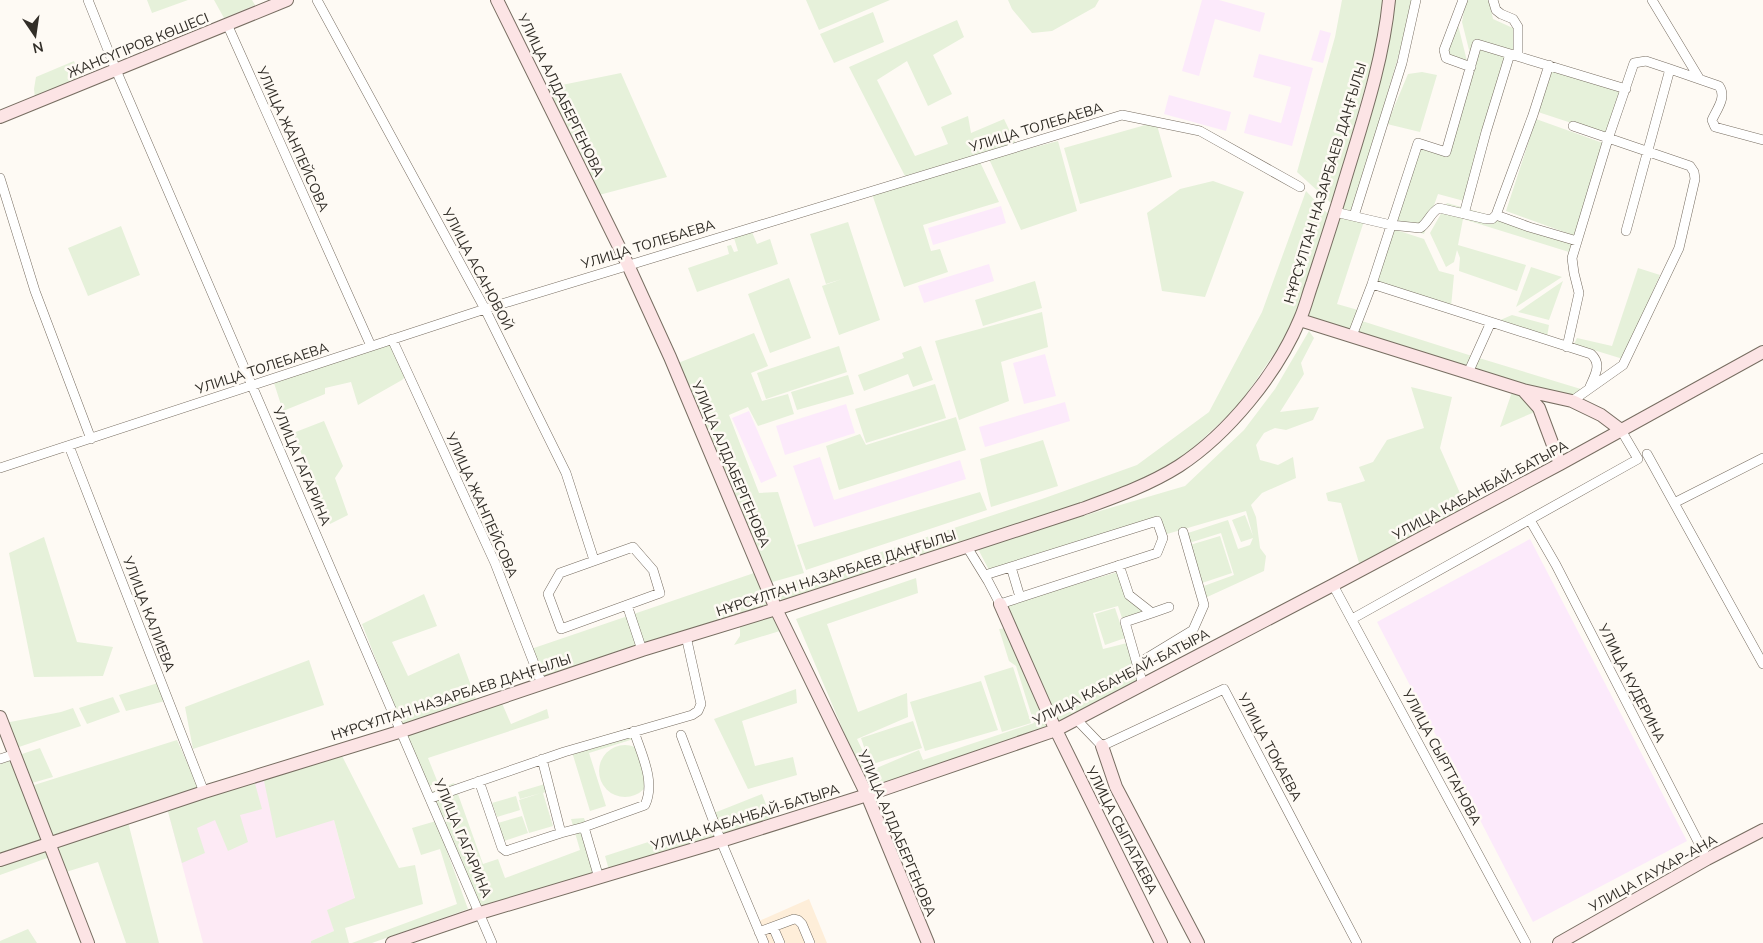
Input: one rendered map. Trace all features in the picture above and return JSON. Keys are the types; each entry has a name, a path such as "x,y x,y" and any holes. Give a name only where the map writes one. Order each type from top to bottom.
{"main road":[{"name":"ЖАНСҮГІРОВ КӨШЕСІ","path":"0,117 287,0"},
{"name":"УЛИЦА АЛДАБЕРГЕНОВА","path":"497,0 628,265 670,357 776,609 866,795 928,943"},
{"name":"НҰРСҰЛТАН НАЗАРБАЕВ ДАҢҒЫЛЫ","path":"0,860 204,792 402,730 642,650 776,609 1082,509 1152,481 1180,465 1239,414 1254,396 1278,360 1300,320 1366,110 1387,19 1389,0"},
{"path":"1300,320 1523,390 1572,400 1622,430"},
{"name":"УЛИЦА КАБАНБАЙ-БАТЫРА","path":"392,943 480,913 721,841 866,795 1056,730 1333,586 1763,352"},
{"path":"1523,390 1540,408 1560,464"},
{"name":"УЛИЦА СЫПАТАЕВА","path":"1000,604 1056,730 1161,943"},
{"path":"0,717 88,943"},
{"path":"1102,746 1116,787 1198,943"},
{"name":"УЛИЦА ГАУХАР-АНА","path":"1559,943 1707,859 1763,830"}],"street":[{"name":"УЛИЦА ГАГАРИНА","path":"88,0 116,70 402,730 492,943"},
{"name":"УЛИЦА АСАНОВОЙ","path":"317,0 485,309 566,473 594,560"},
{"path":"1354,216 1402,63 1416,0"},
{"path":"1463,0 1444,50 1446,58 1471,67"},
{"path":"1464,214 1486,132 1514,55 1518,27 1513,19 1496,10 1493,0"},
{"path":"1652,0 1699,78"},
{"name":"УЛИЦА ЖАНПЕЙСОВА","path":"227,24 371,346"},
{"path":"1352,336 1372,284 1418,143 1446,152 1477,44 1626,89"},
{"path":"1568,347 1579,294 1574,278 1572,258 1608,139 1634,63 1646,61 1719,86 1723,97 1712,120 1715,127 1763,140"},
{"path":"1335,212 1391,225 1420,228 1426,224 1432,213 1439,208 1486,219 1492,218 1496,215 1549,65"},
{"path":"1626,231 1670,69"},
{"name":"УЛИЦА ТОЛЕБАЕВА","path":"0,468 485,309 1122,115 1200,131 1300,188"},
{"path":"1572,400 1589,390 1623,364 1679,248 1695,179 1694,172 1690,166 1573,126"},
{"path":"0,178 35,291 91,439"},
{"path":"1496,215 1529,228 1577,241"},
{"path":"1372,284 1591,354 1596,359 1598,365 1589,390"},
{"path":"1468,372 1491,322"},
{"name":"УЛИЦА ЖАНПЕЙСОВА","path":"392,339 495,563 542,684"},
{"path":"1352,619 1638,459 1622,430"},
{"name":"УЛИЦА КАЛИЕВА","path":"69,446 204,792"},
{"path":"1647,454 1763,664"},
{"path":"1674,503 1763,458"},
{"name":"УЛИЦА КУДЕРИНА","path":"1530,520 1556,565 1707,859"},
{"path":"967,547 985,575 1000,604 1157,553 1163,538 1157,521 985,575"},
{"path":"1137,664 1193,630 1204,605 1183,532"},
{"path":"633,547 653,570 660,592 627,605 562,629 548,594 560,573 633,547"},
{"path":"1119,565 1129,596 1152,613"},
{"path":"1011,567 1020,597"},
{"name":"УЛИЦА СЫРТТАНОВА","path":"1333,586 1526,943"},
{"path":"627,605 642,650"},
{"path":"1143,685 1125,622 1169,607"},
{"path":"431,798 542,759 692,715 698,711 701,704 686,636"},
{"name":"УЛИЦА ТОКАЕВА","path":"1102,746 1224,689 1357,943"},
{"path":"1077,720 1102,746"},
{"path":"479,782 502,848 506,851 584,827 645,805 650,796 650,783 634,731"},
{"path":"682,735 721,841 764,943"},
{"path":"0,759 14,754"},
{"path":"542,759 561,833"},
{"path":"584,827 599,878"},
{"path":"759,932 794,919 802,924 810,943"},
{"path":"773,927 780,943"}],"shaded area":[{"path":"1202,0 1219,0 1265,13 1260,32 1215,19 1199,76 1182,71"},
{"path":"1320,30 1331,33 1323,63 1311,60"},
{"path":"1259,54 1313,68 1292,146 1244,133 1249,114 1281,123 1291,87 1253,77"},
{"path":"1169,95 1231,112 1226,131 1164,114"},
{"path":"1001,206 1006,223 933,245 928,228"},
{"path":"989,264 994,281 924,303 918,286"},
{"path":"1045,354 1056,396 1024,404 1013,363"},
{"path":"1065,402 1070,421 985,447 979,427"},
{"path":"846,404 855,433 785,455 776,426"},
{"path":"749,411 777,476 761,483 732,418"},
{"path":"820,457 834,500 960,460 966,479 814,527 793,466"},
{"path":"1530,539 1687,841 1533,922 1377,622"},
{"path":"263,776 334,820 355,899 328,910 334,931 311,941 311,943 203,943 167,808"},
{"path":"809,899 827,943 768,943 759,921"}],"green space":[{"path":"147,0 188,0 152,13"},
{"path":"214,0 252,0 255,5 224,18"},
{"path":"806,0 890,0 819,30"},
{"path":"1008,0 1099,0 1095,7 1052,31 1032,33 1012,9"},
{"path":"1342,0 1385,0 1384,20 1332,204 1297,172 1335,37"},
{"path":"1392,0 1414,0 1414,3 1352,214 1339,209"},
{"path":"1466,0 1489,0 1493,19 1515,29 1516,53 1476,42 1471,58 1462,22"},
{"path":"873,12 884,42 834,63 820,34"},
{"path":"957,20 964,37 933,55 952,94 928,106 907,61 877,80 915,156 948,144 941,127 968,116 971,133 1004,119 1016,144 905,176 849,67"},
{"path":"1457,21 1468,65 1441,59"},
{"path":"1479,46 1508,55 1464,201 1438,194 1424,234 1393,224 1419,145 1446,153"},
{"path":"74,61 81,80 35,98 36,77"},
{"path":"1551,69 1622,92 1605,134 1538,112"},
{"path":"1422,72 1437,75 1420,132 1387,124 1408,74"},
{"path":"621,73 667,177 599,195 547,88"},
{"path":"1536,119 1603,143 1575,236 1506,211"},
{"path":"1156,122 1172,177 1080,204 1064,148"},
{"path":"1058,141 1077,211 1021,230 989,159"},
{"path":"980,162 999,202 923,225 931,251 940,249 948,272 904,287 872,194"},
{"path":"1213,181 1244,192 1205,297 1162,291 1147,213 1180,189"},
{"path":"1306,191 1328,214 1295,323 1239,405 1180,460 1095,504 781,602 781,585 1042,499 1137,465 1209,412 1262,312"},
{"path":"1447,203 1500,218 1573,244 1569,252 1463,219 1458,245 1526,265 1517,291 1459,271 1460,258 1457,250 1454,262 1446,267 1430,233"},
{"path":"1337,214 1364,221 1337,304 1358,310 1351,333 1303,318"},
{"path":"848,222 880,320 839,335 822,286 842,279 826,284 810,234"},
{"path":"121,226 140,275 88,296 68,248"},
{"path":"1393,229 1424,239 1439,271 1454,275 1451,307 1376,282"},
{"path":"752,232 757,244 770,239 778,264 697,292 688,268 729,254 727,246 731,245 734,252 738,251 734,238"},
{"path":"1531,267 1562,277 1516,307"},
{"path":"1638,268 1660,275 1623,359 1574,344 1577,338 1612,346"},
{"path":"789,278 811,338 770,353 748,294"},
{"path":"1035,281 1042,308 983,326 975,300"},
{"path":"1563,281 1549,320 1518,312"},
{"path":"1042,312 1048,347 1001,362 1009,401 959,420 935,341"},
{"path":"1512,315 1549,325 1547,337 1498,321"},
{"path":"1362,321 1472,356 1466,370 1356,333"},
{"path":"1309,331 1314,338 1301,363 1304,374 1280,412 1319,407 1313,420 1286,430 1275,428 1264,433 1256,445 1260,460 1278,465 1293,457 1296,478 1262,493 1251,505 1256,517 1260,548 1266,556 1264,571 1205,598 1201,587 1234,575 1221,533 1189,543 1188,533 1228,520 1238,549 1250,545 1253,538 1241,542 1232,520 1245,515 1253,536 1246,511 1167,534 1160,518 990,572 977,547 1185,486 1244,430 1275,389"},
{"path":"754,333 768,366 751,373 762,401 788,394 794,414 758,426 748,407 729,415 759,493 778,492 804,573 769,583 678,363"},
{"path":"391,343 406,376 402,380 358,405 351,382 325,388 325,394 283,411 274,383"},
{"path":"839,346 847,372 766,399 757,373"},
{"path":"921,346 933,380 913,387 908,374 864,391 858,375 904,358 902,353"},
{"path":"1479,358 1584,390 1566,404 1471,370"},
{"path":"848,375 854,394 797,410 791,392"},
{"path":"935,384 946,418 866,443 855,409"},
{"path":"1411,387 1452,397 1440,448 1467,509 1360,566 1341,503 1328,501 1326,493 1365,481 1359,467 1373,462 1387,440 1424,428"},
{"path":"1513,389 1537,411 1500,427"},
{"path":"956,417 966,450 839,490 826,446 860,434 866,445"},
{"path":"324,421 343,466 335,478 348,515 330,524 293,433"},
{"path":"1043,440 1058,486 991,507 980,459"},
{"path":"980,492 987,510 806,570 797,545"},
{"path":"1220,536 1232,573 1202,583 1190,545"},
{"path":"44,537 77,642 113,647 103,676 34,677 9,553"},
{"path":"757,572 770,605 544,678 531,649"},
{"path":"1118,572 1127,597 1143,612 1122,618 1118,606 1093,613 1103,649 1127,643 1139,684 1057,725 1004,605"},
{"path":"916,578 918,593 827,624 858,712 907,693 908,717 857,739 872,770 919,750 923,760 1034,723 1016,666 1009,661 999,629 1006,628 1049,729 868,789 796,619"},
{"path":"424,594 437,626 392,642 408,676 459,653 477,702 402,726 362,624"},
{"path":"1115,608 1125,638 1105,645 1095,614"},
{"path":"775,612 783,630 734,645 740,636 740,625"},
{"path":"309,660 324,705 193,749 185,707"},
{"path":"1013,667 1031,723 1002,732 984,676"},
{"path":"981,681 998,730 925,751 910,702"},
{"path":"158,683 165,701 126,711 119,695"},
{"path":"796,689 797,703 742,721 755,766 793,757 797,775 748,789 714,719"},
{"path":"113,697 120,712 87,724 79,708"},
{"path":"501,701 511,724 547,709 549,718 428,758 438,783 426,787 403,734"},
{"path":"73,708 81,726 16,748 5,723 61,712"},
{"path":"913,721 922,748 870,765 861,738"},
{"path":"636,726 640,737 589,753 606,806 590,811 572,752 584,748 583,742"},
{"path":"177,740 199,789 50,836 31,786"},
{"path":"620,745 630,745 644,752 651,766 651,776 644,790 630,797 620,797 610,793 603,786 599,776 599,766 603,756 610,749"},
{"path":"40,748 53,777 32,783 19,755"},
{"path":"340,752 399,868 415,865 423,904 345,928 349,943 311,943 311,941 334,931 327,910 355,898 334,820 276,838 263,776"},
{"path":"12,760 41,840 0,854 0,764"},
{"path":"254,780 262,809 240,815 248,842 228,851 215,820 197,828 205,853 182,863 167,808"},
{"path":"454,783 483,864 498,859 505,878 580,850 571,819 584,818 603,873 481,910 431,792"},
{"path":"545,784 547,791 543,793 553,826 529,833 519,800 541,793 520,799 518,792"},
{"path":"762,794 773,823 724,837 714,813"},
{"path":"516,796 520,810 497,817 492,803"},
{"path":"522,816 528,833 504,841 498,823"},
{"path":"436,821 468,909 372,943 352,943 457,904 440,849 421,855 412,828"},
{"path":"128,822 159,943 126,943 98,862 66,872 54,845"},
{"path":"676,833 695,839 713,833 715,840 609,870 605,856"},
{"path":"46,847 50,857 0,875 0,863"},
{"path":"28,929 37,943 0,943 0,941"}]}
